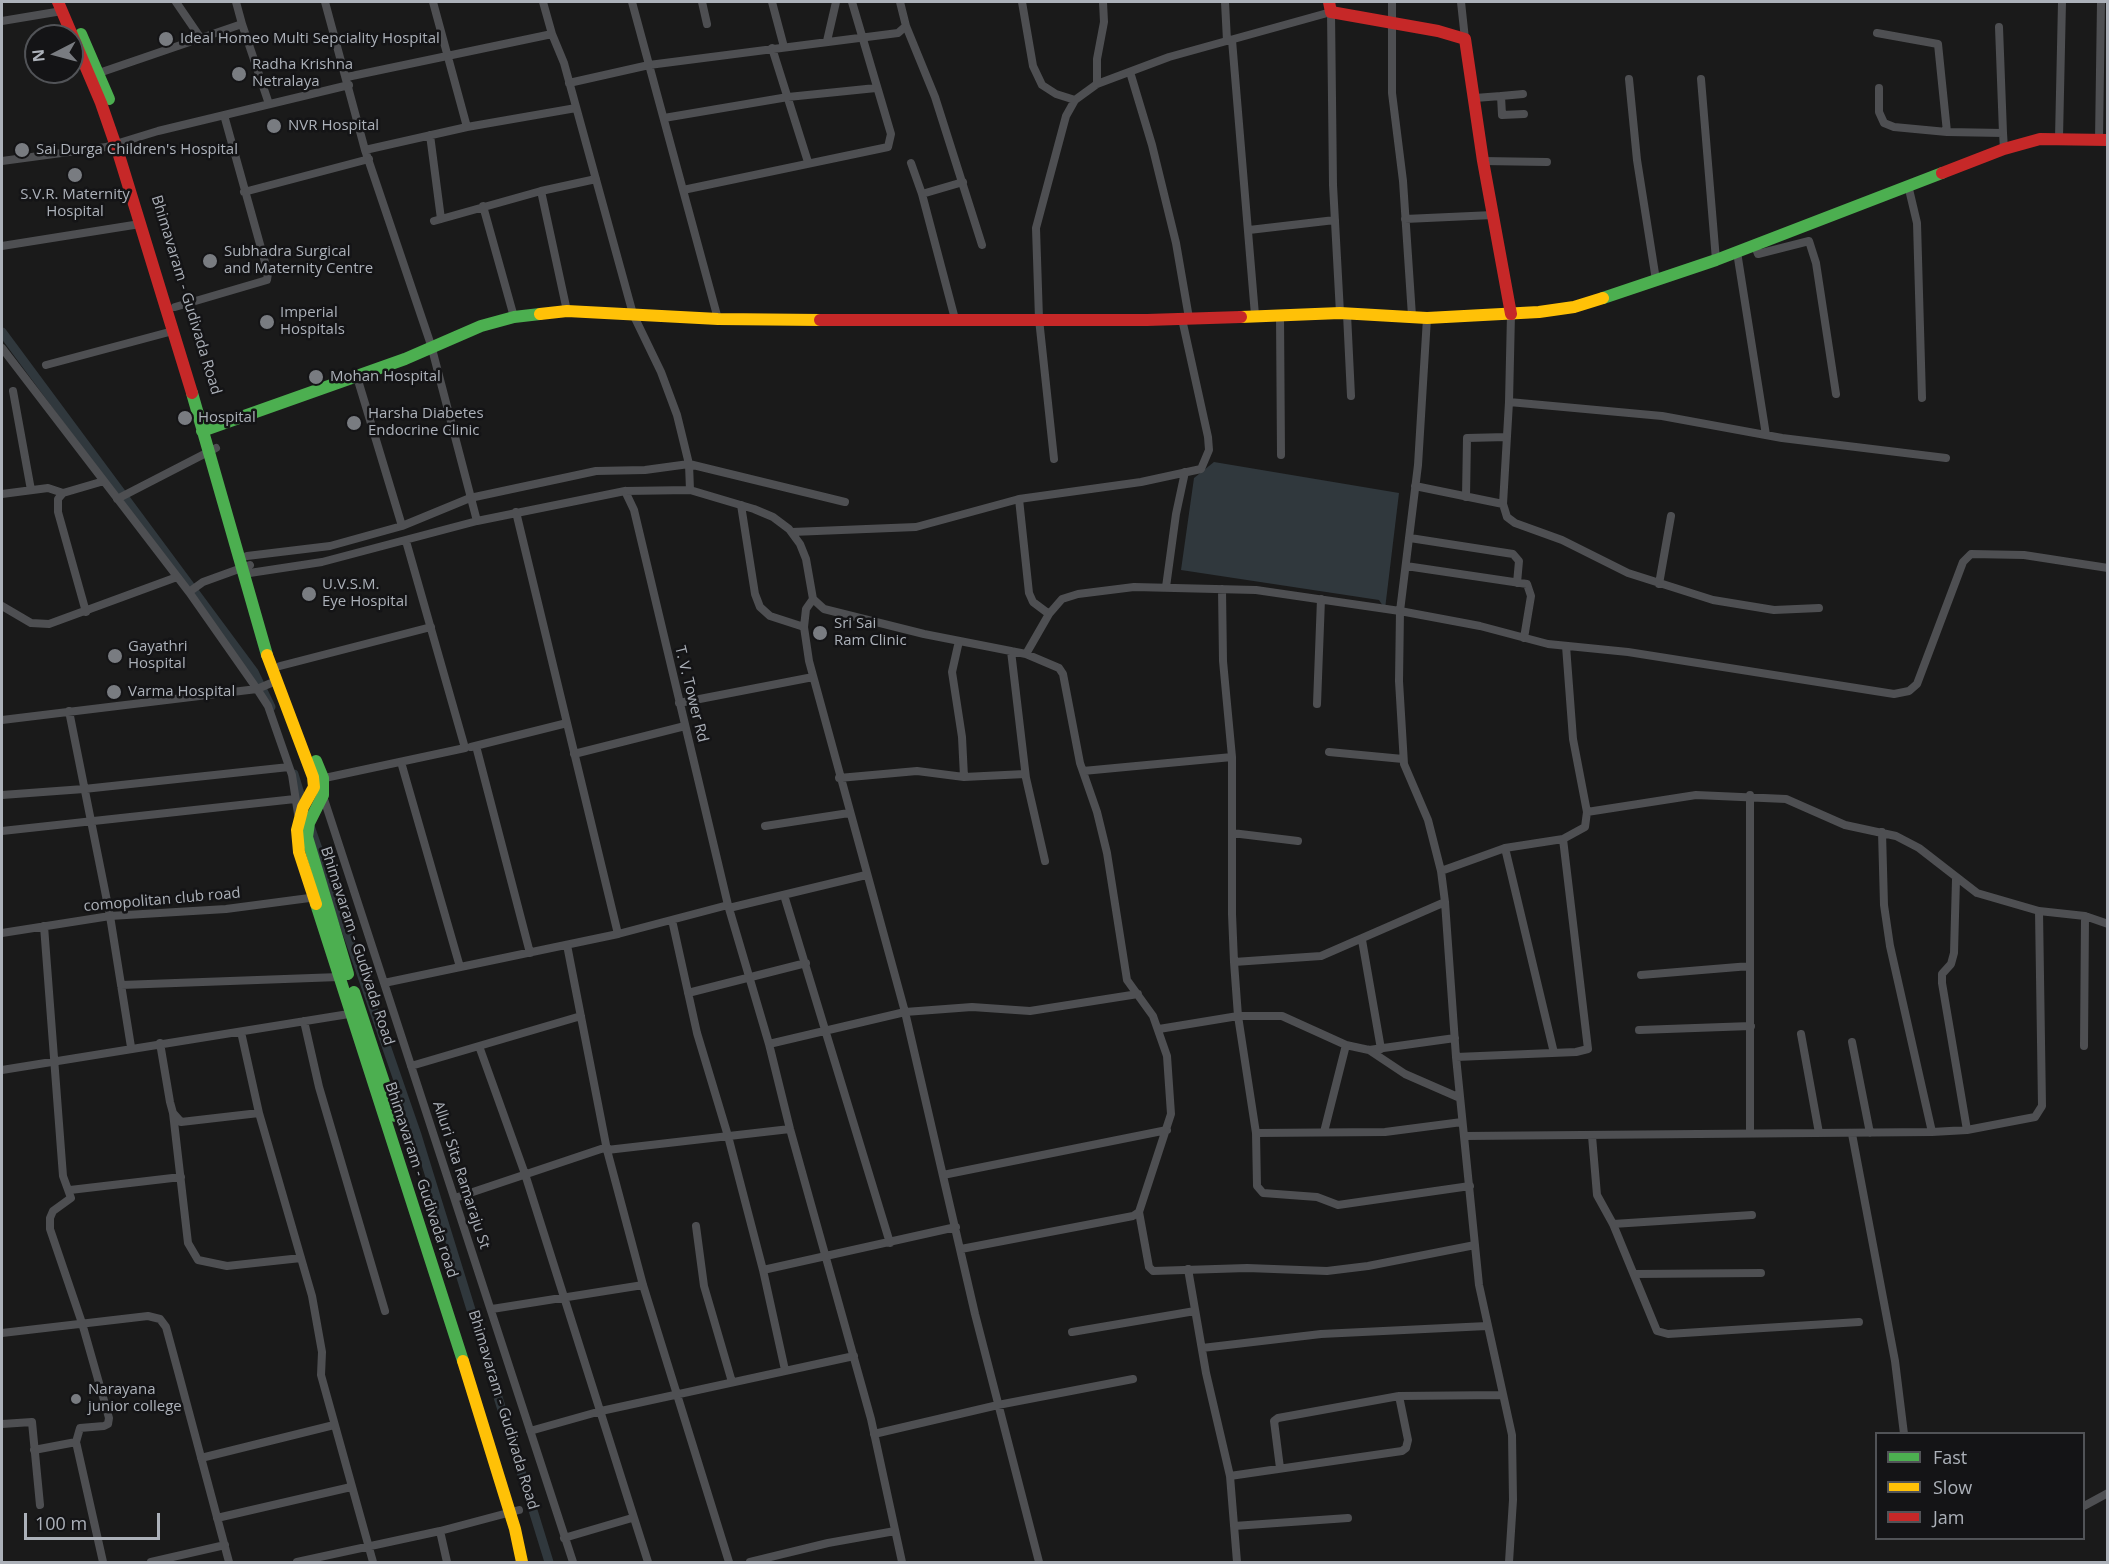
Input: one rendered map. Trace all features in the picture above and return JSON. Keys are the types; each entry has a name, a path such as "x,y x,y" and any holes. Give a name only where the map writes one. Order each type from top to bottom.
{"main road":[{"name":"Bhimavaram - Gudivada Road","path":"62,5 95,75 175,307 212,450 247,567 319,789 304,821 302,836"},
{"path":"1330,7 1465,39 1483,161 1511,314"},
{"path":"206,429 405,359 431,345 481,326 514,317 567,311 718,319 1185,318 1344,314 1427,318 1511,314 1574,307 1755,246 2004,149 2040,139 2103,140"},
{"name":"Bhimavaram - Gudivada Road","path":"119,143 140,224 206,429"},
{"name":"Bhimavaram - Gudivada Road","path":"247,567 275,682 319,789"},
{"path":"304,821 299,803 319,789"},
{"name":"Bhimavaram - Gudivada road","path":"302,836 299,852 319,896 339,977 357,1013 439,1268 514,1511 522,1563"},
{"name":"Bhimavaram - Gudivada Road","path":"319,896 357,1013"},
{"name":"Bhimavaram - Gudivada Road","path":"514,1511 530,1563"}],"street":[{"path":"176,2 201,40"},
{"path":"236,2 269,104"},
{"path":"325,2 365,150 431,345 477,521"},
{"path":"432,2 466,127"},
{"path":"543,2 569,83 633,314 661,372 677,416 689,464 690,490"},
{"path":"633,2 718,319"},
{"path":"702,2 707,24"},
{"path":"772,2 784,47"},
{"path":"827,41 836,2"},
{"path":"683,190 888,147 891,134 852,2"},
{"path":"900,2 906,26 934,97 963,182 982,245"},
{"path":"1022,2 1033,66 1042,85 1056,94 1075,100"},
{"path":"1097,84 1097,58 1104,22 1103,2"},
{"path":"1225,2 1255,315"},
{"path":"1392,2 1392,93 1412,316"},
{"path":"1461,2 1465,39"},
{"path":"2060,138 2062,2"},
{"path":"2101,2 2103,140"},
{"path":"2,21 62,5"},
{"path":"1054,459 1039,319 1036,228 1066,116 1075,100 1097,84 1169,57 1229,41 1330,7 1335,220 1351,396"},
{"path":"95,75 242,24"},
{"path":"569,83 649,65 898,33 906,26"},
{"path":"1999,27 2004,149"},
{"path":"1877,33 1938,44 1947,132"},
{"path":"2,161 119,143 446,54 552,34"},
{"path":"772,48 808,162"},
{"path":"792,532 916,527 1019,499 1141,482 1201,469 1209,450 1185,318 1173,232 1152,145 1130,72"},
{"path":"1629,79 1637,160 1656,280"},
{"path":"1701,79 1716,260"},
{"path":"664,118 788,97 876,88"},
{"path":"1879,88 1879,112 1884,123 1894,127 1947,132 2003,133"},
{"path":"1475,98 1523,94"},
{"path":"1501,96 1502,115 1524,114"},
{"path":"365,150 466,127 576,108"},
{"path":"175,307 267,280 268,273 224,115"},
{"path":"430,135 437,220 541,191 596,179"},
{"path":"244,192 369,159"},
{"path":"1483,161 1547,162"},
{"path":"911,163 922,194 955,319"},
{"path":"922,194 963,182"},
{"path":"1908,185 1914,204 1922,398"},
{"path":"541,191 567,311"},
{"path":"483,206 514,317"},
{"path":"1405,219 1493,215"},
{"path":"1248,230 1335,220"},
{"path":"2,246 140,224"},
{"path":"1755,246 1758,254 1809,241 1816,263 1836,394"},
{"path":"1737,252 1766,435"},
{"path":"1511,314 1503,504 1507,517 1515,523 1562,540 1628,573 1713,600 1774,610 1819,608"},
{"path":"1280,315 1281,455"},
{"path":"1427,318 1415,486 1400,611 1399,681 1403,759 1410,784 1428,820 1441,871 1456,1057 1479,1285 1512,1435 1513,1500 1509,1563"},
{"path":"46,364 173,331"},
{"path":"2,348 189,592 258,688 268,706 299,803 90,820 2,831"},
{"path":"357,376 402,526"},
{"path":"13,391 31,490"},
{"path":"1509,402 1662,416 1766,435 1946,458"},
{"path":"1466,496 1467,438 1507,437"},
{"path":"118,499 212,450"},
{"path":"189,592 203,582 247,567 402,526 470,498 596,471 645,470 689,464 845,502"},
{"path":"1166,587 1176,513 1185,472"},
{"path":"86,612 58,512 58,499 63,493 104,481"},
{"path":"1415,486 1503,504"},
{"path":"2,494 52,488 63,493"},
{"path":"247,567 322,562 477,521 625,491 690,490 773,517 792,532 806,559 813,599 824,609 959,641 1026,654 1059,668 1083,771 1107,853 1127,980 1159,1029 1167,1056 1171,1114 1139,1212 1149,1267 1153,1271 1188,1269 1327,1271 1368,1266 1475,1245"},
{"name":"T. V. Tower Rd","path":"625,491 634,510 728,907 769,1044 790,1129 854,1356 874,1434 902,1563"},
{"path":"1019,499 1029,593 1033,602 1049,614"},
{"path":"741,505 755,594 760,607 770,616 804,627"},
{"path":"516,512 618,934"},
{"path":"1659,584 1671,516"},
{"path":"1410,538 1513,554 1519,561 1517,583"},
{"path":"406,541 465,748"},
{"path":"1026,654 1049,614 1062,599 1078,594 1134,586 1256,590 1400,611 1566,646 1628,652 1894,693 1909,691 1917,684 1963,562 1971,554 2024,555 2108,568"},
{"path":"1406,566 1527,584 1531,590 1524,638"},
{"path":"2,606 38,625 50,624 177,577"},
{"path":"1222,589 1223,661 1232,757 1234,962 1238,1016 1256,1133 1257,1186 1263,1193 1317,1197 1338,1205 1470,1186"},
{"path":"813,599 806,609 804,627 813,677 905,1012 998,1405 1039,1563"},
{"path":"1317,704 1322,599"},
{"path":"280,666 431,627"},
{"path":"959,641 952,672 962,737 964,777"},
{"path":"1441,871 1505,848 1563,839 1585,827 1587,812 1573,740 1566,646"},
{"path":"1011,651 1025,774 1045,861"},
{"path":"679,703 813,677"},
{"path":"2,720 258,688 275,682"},
{"path":"69,711 110,916 131,1047"},
{"path":"319,789 401,762 567,723"},
{"path":"574,754 685,726"},
{"path":"476,746 530,953"},
{"path":"1329,752 1403,759"},
{"path":"1083,771 1232,757"},
{"path":"401,762 460,967"},
{"path":"2,795 84,789 289,767"},
{"path":"839,778 917,771 964,777 1025,774"},
{"name":"Alluri Sita Ramaraju St","path":"319,789 492,1309 573,1563"},
{"path":"1587,812 1696,795 1750,795 1797,802 1845,825 1896,836 1919,848 1956,879 1977,893 2039,911 2085,916 2108,924"},
{"path":"1750,795 1750,1132"},
{"path":"765,826 849,813"},
{"path":"1882,832 1884,905 1890,946 1932,1132"},
{"path":"1232,833 1298,841"},
{"path":"1456,1057 1554,1053 1588,1049 1563,839"},
{"path":"1505,848 1554,1053"},
{"path":"384,983 618,934 866,875"},
{"path":"1956,879 1954,953 1951,964 1942,974 1942,983 1967,1130"},
{"path":"784,895 890,1243"},
{"name":"comopolitan club road","path":"2,933 110,916 226,909 319,896"},
{"path":"1234,962 1321,956 1445,902"},
{"path":"1465,1136 1932,1132 1967,1130 2035,1117 2042,1106 2039,911"},
{"path":"2084,1046 2085,916"},
{"path":"672,920 697,1032 728,1136 763,1270 785,1370"},
{"path":"44,926 63,1176 71,1198 53,1211 50,1228 82,1323 109,1418 108,1424 104,1426 81,1428 76,1442 103,1563"},
{"path":"1362,940 1381,1049"},
{"path":"567,945 607,1148 643,1285 729,1563"},
{"path":"688,993 806,963"},
{"path":"1641,975 1750,966"},
{"path":"121,985 339,977"},
{"path":"769,1044 905,1012 972,1007 1030,1011 1138,994"},
{"path":"2,1070 131,1047 357,1013"},
{"path":"411,1066 580,1016"},
{"path":"1159,1029 1238,1016 1282,1016 1346,1045 1369,1050 1455,1038"},
{"path":"304,1021 325,1108 385,1311"},
{"path":"1639,1030 1751,1026"},
{"path":"242,1032 259,1113 301,1258 322,1352 321,1375 373,1563"},
{"path":"1801,1034 1819,1133"},
{"path":"1852,1042 1869,1133"},
{"path":"160,1043 174,1113 188,1243 198,1260 227,1266 301,1258"},
{"path":"1324,1132 1346,1045"},
{"path":"479,1046 525,1174 648,1563"},
{"path":"1369,1050 1406,1074 1460,1098"},
{"path":"174,1113 186,1124 259,1113"},
{"path":"1256,1133 1385,1132 1462,1122"},
{"path":"455,1198 607,1148 790,1129"},
{"path":"943,1175 1167,1130"},
{"path":"1852,1134 1895,1361 1904,1432"},
{"path":"1592,1136 1596,1195 1613,1224 1635,1274 1652,1324 1657,1331 1668,1334 1859,1322"},
{"path":"70,1190 181,1177"},
{"path":"961,1249 1133,1216 1139,1212"},
{"path":"1613,1224 1752,1215"},
{"path":"696,1226 704,1286 732,1382"},
{"path":"763,1270 826,1258 956,1227"},
{"path":"1188,1269 1202,1348 1230,1476 1237,1563"},
{"path":"1635,1274 1761,1273"},
{"path":"492,1309 643,1285"},
{"path":"1072,1332 1195,1311"},
{"path":"2,1333 148,1316 160,1320 166,1328 229,1563"},
{"path":"1202,1348 1321,1334 1487,1326"},
{"path":"530,1431 601,1411 854,1356"},
{"path":"874,1434 998,1405 1133,1379"},
{"path":"1280,1468 1274,1421 1349,1404 1400,1396 1503,1395"},
{"path":"1230,1476 1402,1451 1406,1448 1408,1440 1400,1396"},
{"path":"2,1424 32,1422 40,1505"},
{"path":"201,1458 334,1425"},
{"path":"34,1450 76,1442"},
{"path":"217,1518 351,1487"},
{"path":"2085,1505 2108,1493"},
{"path":"297,1563 440,1531 514,1511"},
{"path":"564,1538 632,1518"},
{"path":"1234,1526 1348,1518"},
{"path":"440,1531 447,1563"},
{"path":"750,1563 828,1543 895,1531"},
{"path":"150,1563 225,1545"}],"shaded area":[{"path":"1214,462 1399,493 1385,609 1379,600 1181,570 1194,478"}],"waterway":[{"path":"2,332 254,672 271,707"},
{"path":"294,774 304,807"},
{"path":"310,826 417,1135 549,1562"}],"traffic: fast":[{"path":"84,41 109,99"},
{"path":"1603,298 1716,260 1942,173"},
{"path":"202,431 405,359 481,326 514,317 540,314"},
{"path":"192,393 267,655"},
{"path":"316,761 323,778 323,795 309,823 307,837 348,974"},
{"path":"316,904 463,1361"},
{"path":"354,992 395,1116"}],"traffic: slow":[{"path":"1241,317 1340,313 1427,318 1539,312 1574,307 1603,298"},
{"path":"540,314 567,311 718,319 820,320"},
{"path":"267,655 313,777 314,787 303,807 297,830 299,852 316,904"},
{"path":"463,1361 515,1529 522,1562"}],"traffic: jam":[{"path":"58,2 101,103 118,152 192,393"},
{"path":"1329,2 1331,12 1438,31 1465,39 1483,161 1511,314"},
{"path":"1942,173 2004,149 2040,139 2108,140"},
{"path":"820,320 1147,320 1241,317"}],"place":[{"name":"Ideal Homeo Multi Sepciality Hospital","path":"166,39"},
{"name":"Radha Krishna Netralaya","path":"239,74"},
{"name":"NVR Hospital","path":"274,126"},
{"name":"Sai Durga Children's Hospital","path":"22,150"},
{"name":"S.V.R. Maternity Hospital","path":"75,175"},
{"name":"Subhadra Surgical and Maternity Centre","path":"210,261"},
{"name":"Imperial Hospitals","path":"267,322"},
{"name":"Mohan Hospital","path":"316,377"},
{"name":"Hospital","path":"185,418"},
{"name":"Harsha Diabetes Endocrine Clinic","path":"354,423"},
{"name":"U.V.S.M. Eye Hospital","path":"309,594"},
{"name":"Sri Sai Ram Clinic","path":"820,633"},
{"name":"Gayathri Hospital","path":"115,656"},
{"name":"Varma Hospital","path":"114,692"},
{"name":"Narayana junior college","path":"76,1399"}]}
